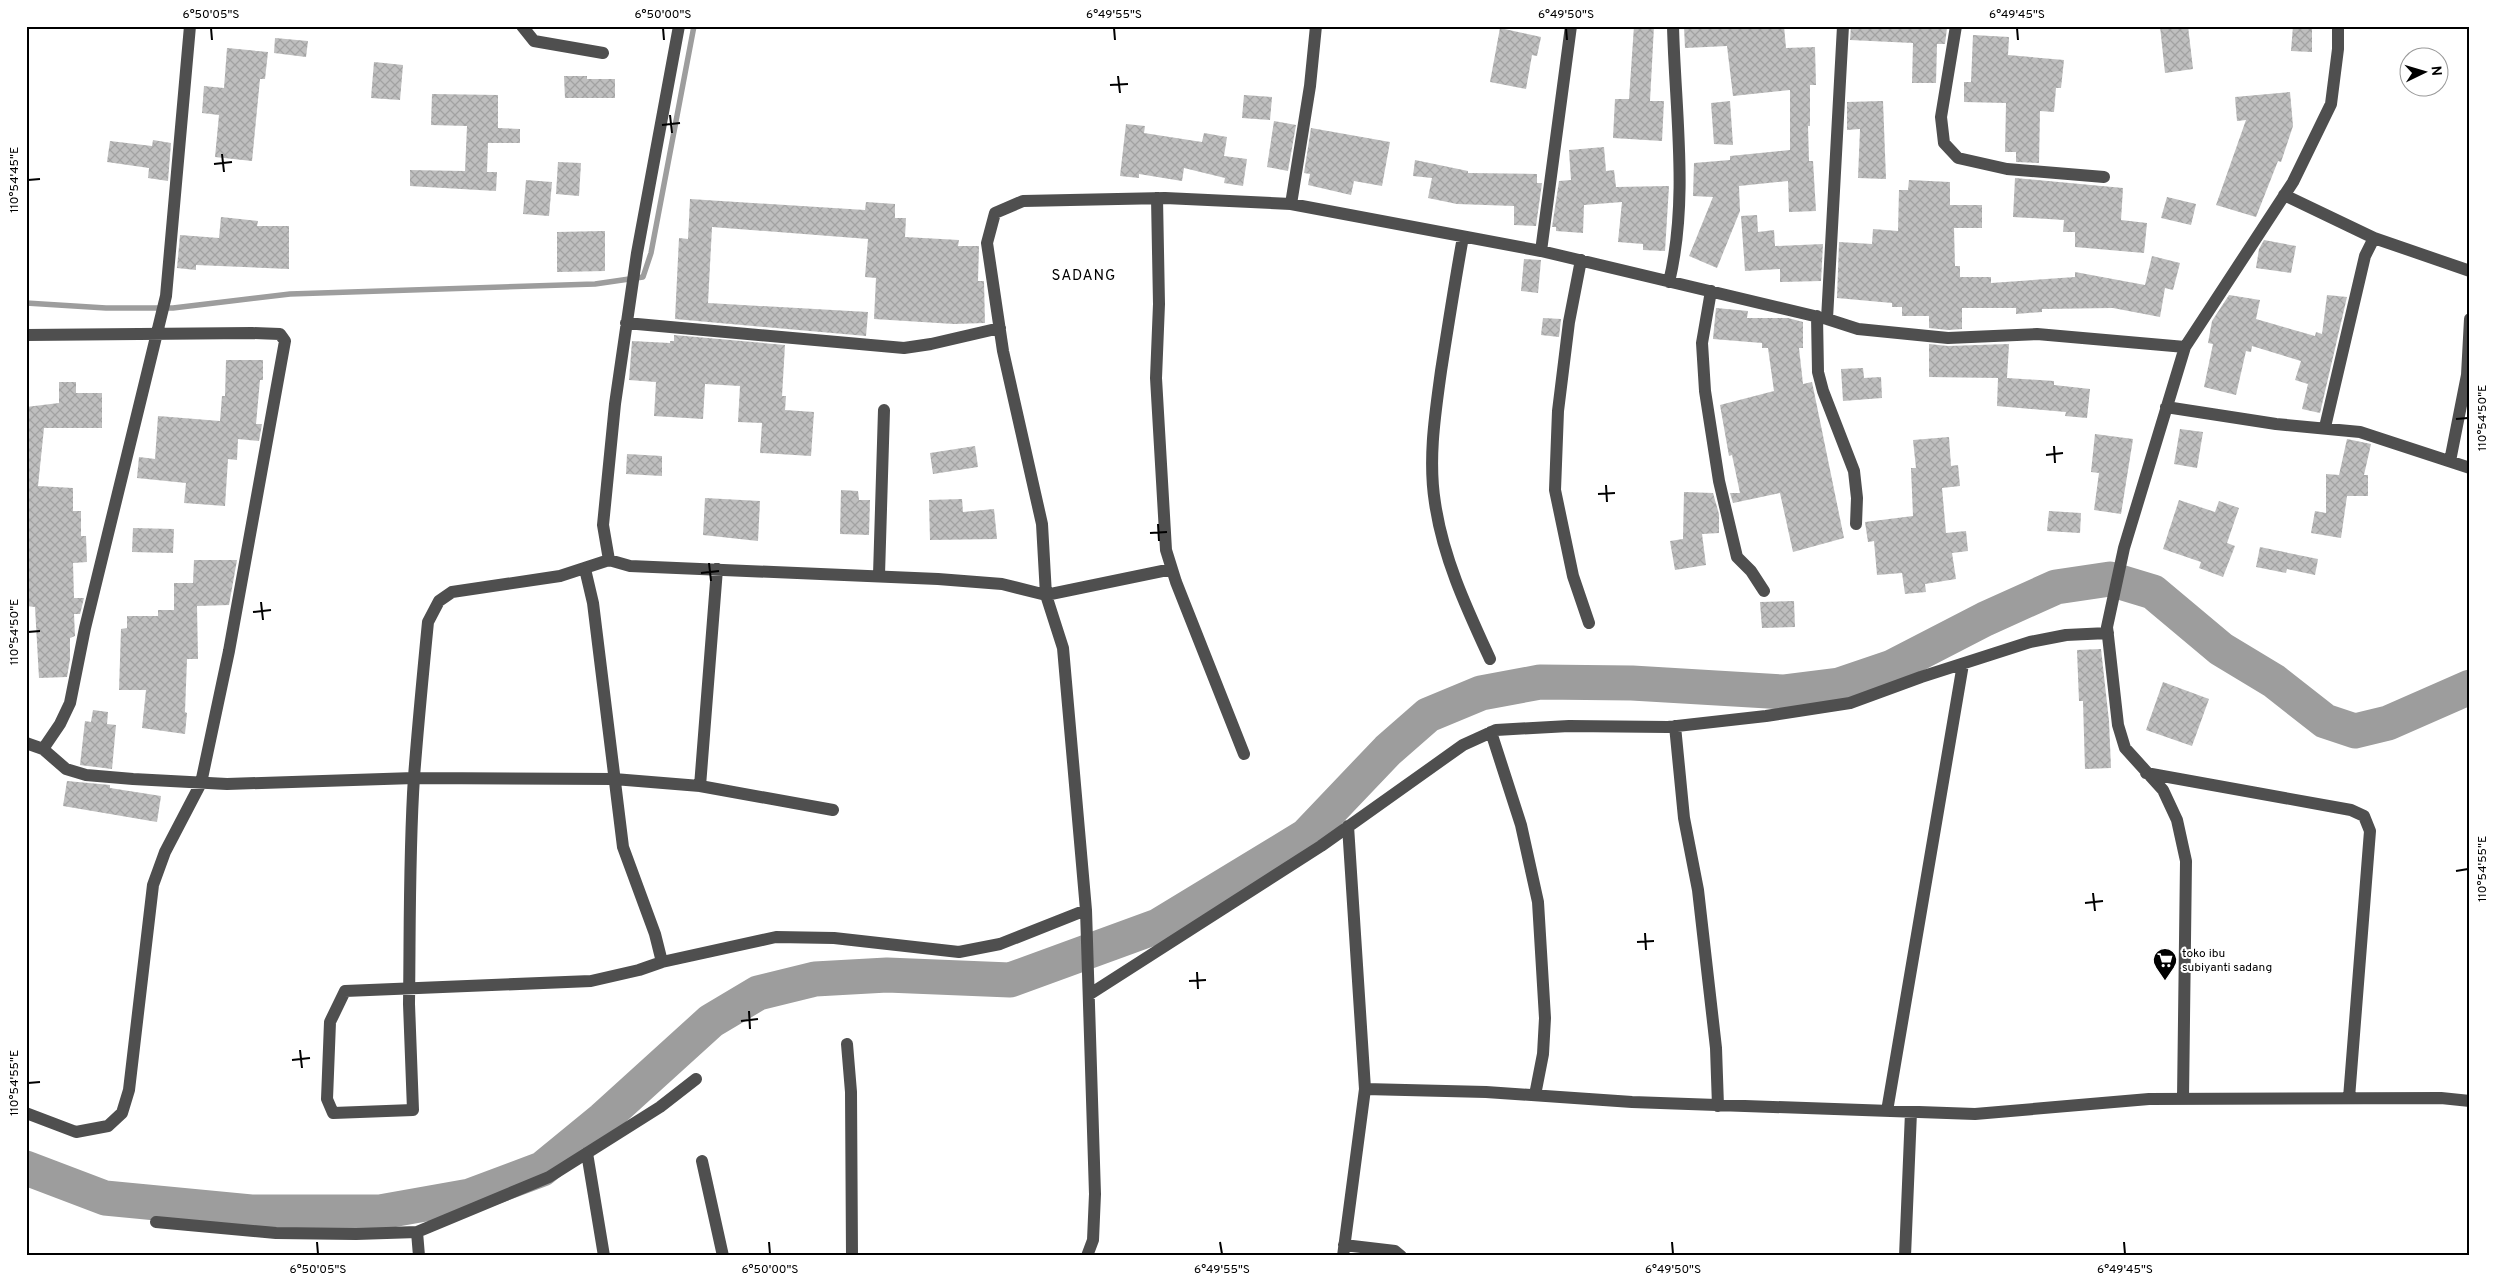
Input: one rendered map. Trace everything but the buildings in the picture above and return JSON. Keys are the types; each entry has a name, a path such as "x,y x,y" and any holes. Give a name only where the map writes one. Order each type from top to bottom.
{"street":[{"path":"43,749 60,724 70,703 85,628 166,296 190,26"},
{"path":"522,26 534,41 603,52"},
{"path":"609,560 603,525 615,404 637,253 679,26"},
{"path":"1291,204 1310,86 1316,26"},
{"path":"1541,251 1571,26"},
{"path":"1670,282 1675,254 1679,205 1673,26"},
{"path":"1843,26 1818,372 1823,391 1854,471 1858,498 1856,524"},
{"path":"1956,26 1941,118 1944,142 1958,158 2007,169 2104,177"},
{"path":"2183,1099 2186,861 2174,812 2163,790 2144,772 2125,748 2118,725 2107,630 2124,548 2185,347 2293,182 2331,104 2338,49 2338,26"},
{"path":"2284,195 2374,238 2470,270"},
{"path":"1158,198 1157,417 1166,550 1244,754"},
{"path":"1087,1256 1093,1240 1095,1194 1090,994 1086,910 1063,648 1046,594 1042,524 1000,328 987,243 995,213 1022,201 1158,198 1291,204 1541,251 1822,318 1858,329 1948,338 2037,334 2185,347"},
{"path":"1463,237 1436,410 1431,466 1435,503 1447,556 1465,606 1490,659"},
{"path":"2325,427 2365,256 2374,238"},
{"path":"1581,260 1569,322 1558,411 1555,490 1573,576 1589,623"},
{"path":"1711,291 1702,343 1705,391 1719,481 1738,557 1751,570 1764,591"},
{"path":"2450,461 2467,375 2470,319"},
{"path":"626,324 904,348 931,344 1000,328"},
{"path":"26,335 157,331 280,334 285,341 229,651 201,782 165,852 153,885 129,1090 122,1112 108,1126 76,1132 26,1112"},
{"path":"2166,408 2276,424 2325,427 2360,432 2470,468"},
{"path":"879,575 884,410"},
{"path":"1086,910 1000,944 960,952 834,938 776,937 662,962 640,970 591,981 410,988 345,991 330,1022 328,1099 333,1113 413,1110 410,988 414,778 428,622 439,600 452,592 521,584 585,569 609,560 630,566 879,575 1002,584 1046,594 1172,569"},
{"path":"585,569 593,603 623,847 655,934 662,962"},
{"path":"700,786 717,569"},
{"path":"1090,994 1321,846 1463,745 1491,732 1517,727 1675,726 1766,716 1850,703 2030,642 2107,630"},
{"path":"1887,1111 1963,664"},
{"path":"1675,726 1684,818 1698,890 1716,1048 1718,1106"},
{"path":"1491,732 1521,825 1538,902 1545,1018 1543,1054 1535,1095"},
{"path":"26,743 43,749 66,769 86,775 201,782 314,782 414,778 614,779 700,786 833,810"},
{"path":"2144,772 2351,810 2364,816 2370,831 2349,1098"},
{"path":"1348,826 1365,1089 1344,1250 1395,1251 1401,1256"},
{"path":"847,1044 851,1100 852,1256"},
{"path":"156,1222 276,1233 356,1234 418,1232 549,1176 660,1107 696,1080"},
{"path":"1365,1089 1486,1092 1718,1106 1975,1114 2149,1099 2441,1098 2470,1101"},
{"path":"1905,1256 1911,1112"},
{"path":"587,1153 604,1256"},
{"path":"702,1161 723,1256"},
{"path":"418,1232 419,1256"}],"waterway":[{"path":"26,303 106,308 173,308 290,294 595,284 643,277 651,253 694,26"},
{"path":"26,1168 105,1198 251,1212 380,1212 470,1196 542,1169 603,1119 711,1021 758,993 815,979 887,975 1010,980 1158,926 1306,836 1388,750 1428,715 1481,693 1540,682 1632,683 1783,692 1839,685 1892,667 1985,619 2056,587 2110,579 2153,592 2221,649 2274,681 2325,721 2355,731 2388,723 2470,687"}],"place":[{"name":"toko ibu subiyanti sadang","path":"2165,981"}],"district":[{"name":"SADANG","path":"1084,275"}]}
